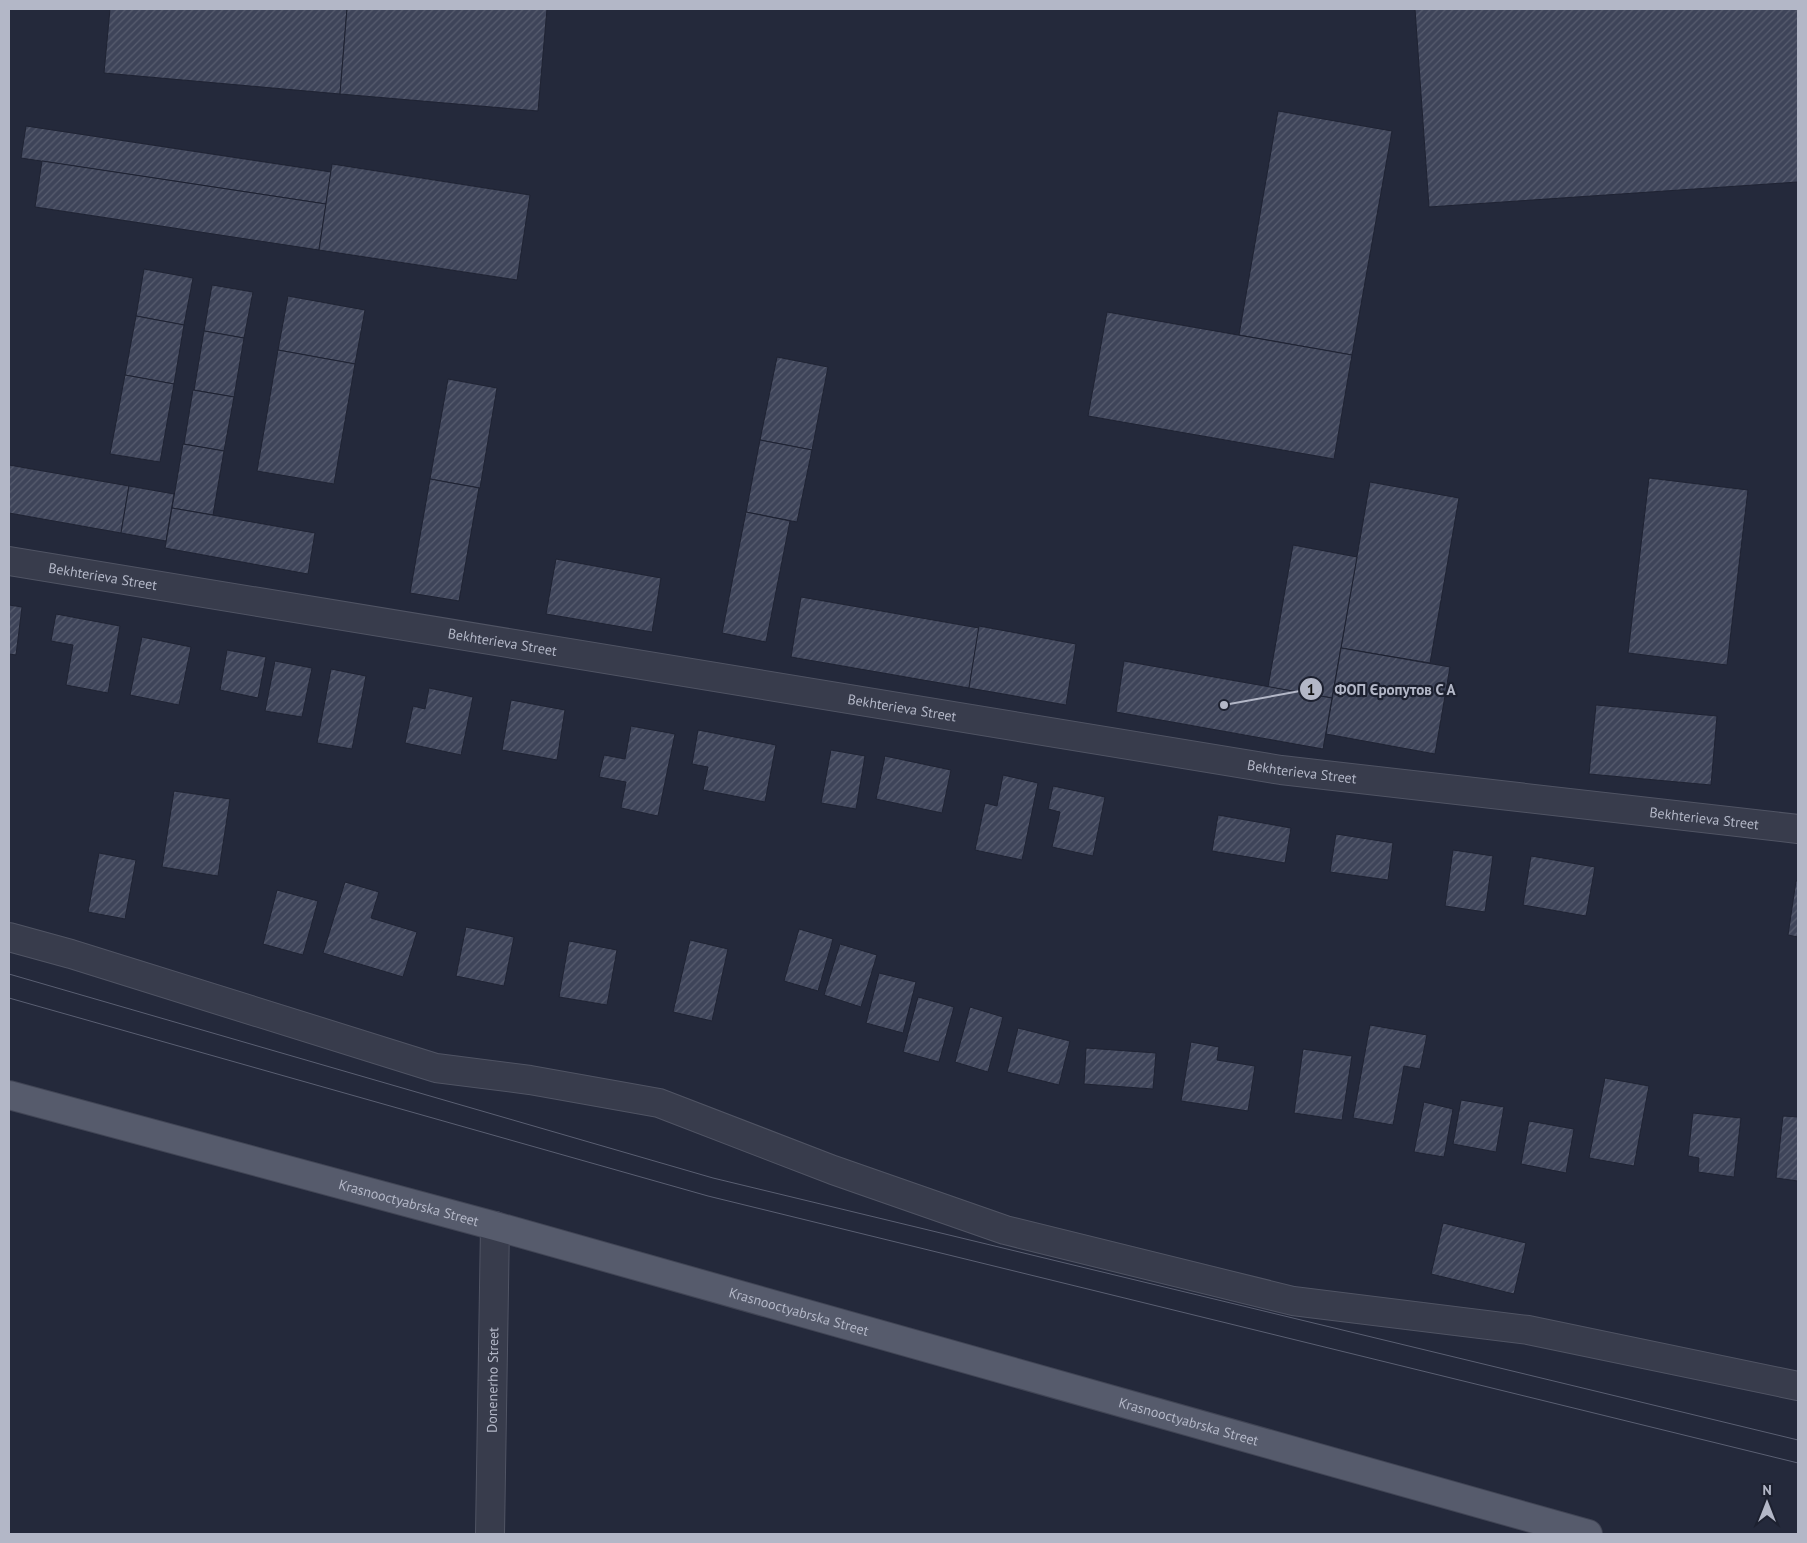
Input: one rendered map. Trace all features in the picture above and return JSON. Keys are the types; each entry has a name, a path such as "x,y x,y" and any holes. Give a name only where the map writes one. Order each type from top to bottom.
{"main road":[{"name":"Krasnooctyabrska Street","path":"9,1095 495,1226 1588,1534"}],"street":[{"name":"Bekhterieva Street","path":"9,561 1280,770 1798,829"},
{"path":"9,937 70,954 436,1068 530,1080 659,1103 832,1170 1005,1230 1294,1301 1528,1330 1798,1386"},
{"name":"Donenerho Street","path":"490,1534 495,1226"}],"building":[{"path":"110,9 347,9 340,94 104,73"},
{"path":"347,9 547,9 538,111 340,94"},
{"path":"1415,9 1798,9 1798,182 1429,207"},
{"path":"1278,111 1392,131 1352,355 1239,335"},
{"path":"26,126 331,172 326,204 21,158"},
{"path":"42,161 326,204 319,250 35,207"},
{"path":"332,164 530,195 517,280 319,250"},
{"path":"144,269 193,278 184,325 136,316"},
{"path":"212,285 253,292 244,338 204,331"},
{"path":"288,296 365,310 355,364 278,350"},
{"path":"1107,312 1352,355 1334,459 1088,416"},
{"path":"136,316 184,325 174,384 125,375"},
{"path":"204,331 244,338 234,397 194,390"},
{"path":"278,350 355,364 334,484 257,471"},
{"path":"777,357 828,367 812,450 760,440"},
{"path":"125,375 174,384 160,462 110,454"},
{"path":"448,379 497,388 480,488 430,479"},
{"path":"193,390 234,397 224,451 184,444"},
{"path":"760,440 812,450 797,522 746,512"},
{"path":"183,444 224,451 213,515 172,508"},
{"path":"9,465 129,486 121,533 9,513"},
{"path":"1649,478 1748,490 1727,665 1628,653"},
{"path":"430,479 479,488 459,601 410,593"},
{"path":"1370,482 1459,498 1430,663 1341,648"},
{"path":"129,486 174,494 166,541 121,533"},
{"path":"172,508 315,533 308,574 165,548"},
{"path":"746,512 790,521 766,642 722,633"},
{"path":"1293,545 1357,557 1332,698 1268,687"},
{"path":"556,559 661,578 652,632 546,614"},
{"path":"801,597 979,628 969,688 791,657"},
{"path":"9,605 22,607 16,655 9,654"},
{"path":"56,614 120,626 108,693 66,685 73,645 51,641"},
{"path":"979,626 1076,644 1066,705 969,688"},
{"path":"142,637 191,647 179,705 130,695"},
{"path":"1341,648 1450,667 1435,754 1326,734"},
{"path":"227,650 266,657 258,698 220,690"},
{"path":"275,661 312,668 302,717 265,711"},
{"path":"1124,661 1332,698 1323,749 1116,712"},
{"path":"331,669 366,676 352,749 317,743"},
{"path":"429,688 473,697 461,755 405,743 413,706 425,709"},
{"path":"511,700 565,710 557,760 502,750"},
{"path":"1596,705 1717,716 1711,785 1589,774"},
{"path":"631,726 675,734 658,816 621,808 626,782 599,777 604,755 625,759"},
{"path":"698,730 776,745 765,802 703,790 708,767 692,764"},
{"path":"831,750 865,756 856,809 821,803"},
{"path":"885,756 951,770 942,813 876,799"},
{"path":"1003,775 1038,783 1022,860 975,850 985,803 997,806"},
{"path":"1053,786 1105,797 1093,856 1052,847 1060,812 1048,809"},
{"path":"174,791 230,799 218,876 162,867"},
{"path":"1218,815 1291,828 1285,863 1212,851"},
{"path":"1336,834 1393,843 1388,880 1330,872"},
{"path":"1453,850 1493,856 1485,912 1445,906"},
{"path":"99,853 136,860 125,919 88,912"},
{"path":"1531,856 1595,867 1586,916 1523,905"},
{"path":"1796,881 1798,881 1798,937 1788,935"},
{"path":"345,882 379,892 371,918 417,932 403,977 323,953"},
{"path":"277,890 318,901 303,955 263,944"},
{"path":"466,927 514,937 504,986 456,976"},
{"path":"799,929 833,939 818,991 784,981"},
{"path":"690,940 728,949 712,1021 673,1012"},
{"path":"569,941 617,950 607,1005 559,997"},
{"path":"840,944 877,955 861,1007 824,995"},
{"path":"879,973 916,982 903,1033 866,1023"},
{"path":"918,997 954,1007 939,1062 903,1052"},
{"path":"970,1007 1003,1017 988,1072 955,1062"},
{"path":"1370,1025 1427,1035 1420,1069 1404,1066 1393,1125 1353,1118"},
{"path":"1018,1028 1070,1041 1059,1085 1007,1072"},
{"path":"1191,1042 1219,1047 1217,1060 1255,1066 1248,1111 1181,1101"},
{"path":"1086,1048 1156,1053 1153,1089 1084,1084"},
{"path":"1303,1049 1352,1056 1342,1120 1294,1113"},
{"path":"1605,1078 1649,1086 1634,1166 1589,1158"},
{"path":"1461,1100 1504,1107 1496,1152 1453,1144"},
{"path":"1424,1102 1453,1109 1444,1157 1414,1152"},
{"path":"1693,1113 1741,1118 1734,1177 1698,1172 1699,1158 1688,1156"},
{"path":"1783,1116 1798,1117 1798,1181 1776,1178"},
{"path":"1529,1121 1574,1129 1566,1173 1521,1164"},
{"path":"1443,1223 1526,1243 1514,1294 1431,1274"}],"tram line":[{"path":"9,974 713,1178 1798,1440"},
{"path":"9,998 708,1196 1798,1463"}],"place":[{"name":"ФОП Єропутов С А","path":"1224,705"}]}
